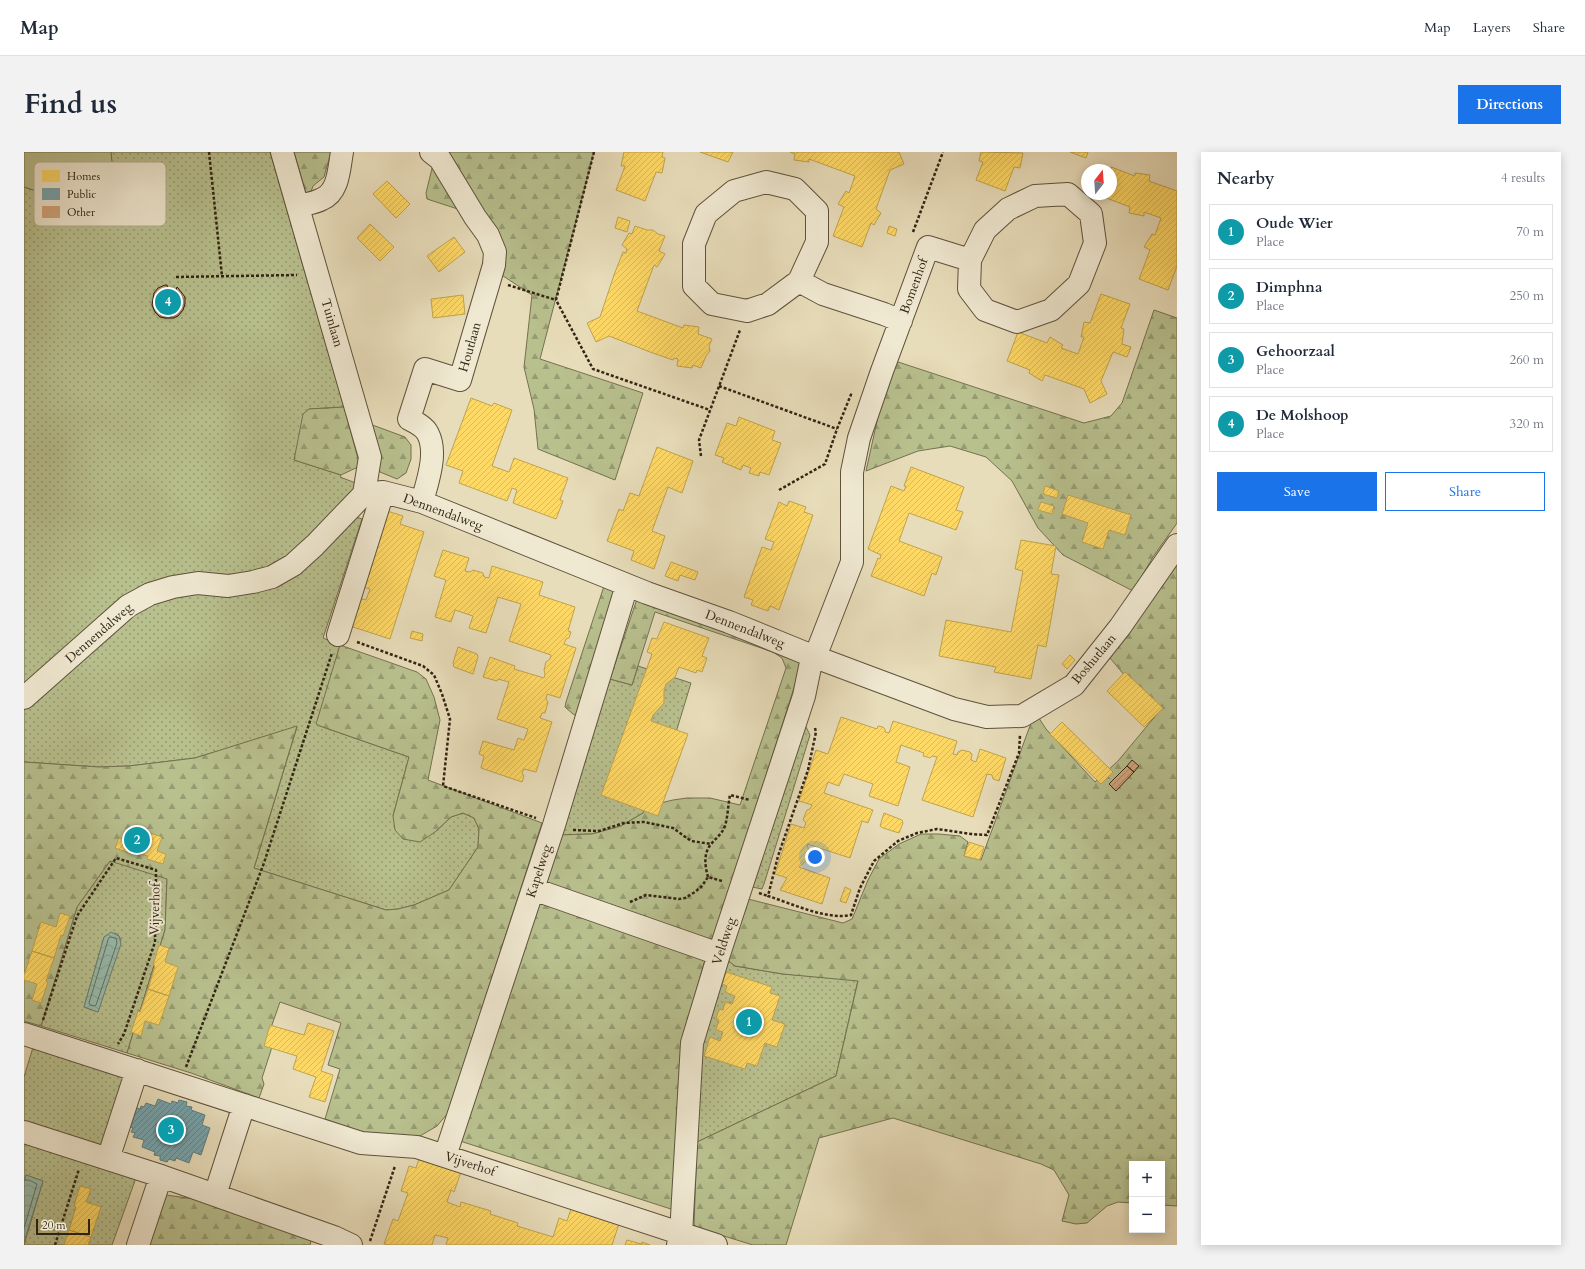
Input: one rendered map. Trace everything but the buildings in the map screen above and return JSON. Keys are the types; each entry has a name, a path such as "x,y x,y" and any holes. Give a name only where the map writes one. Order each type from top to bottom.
{"lane":[{"name":"Tuinlaan","path":"282,152 370,457 373,493 338,635"},
{"path":"298,206 323,199 332,192 337,180 342,152"},
{"name":"Houtlaan","path":"422,502 430,473 432,453 428,434 419,424 409,419 425,369 460,380 494,265 494,252 488,235 471,210 440,158 431,152"},
{"path":"766,182 795,189 817,211 817,242 799,281 768,304 747,311 712,304 694,286 694,244 706,214 734,191 766,182"},
{"path":"1068,194 1091,214 1095,243 1079,284 1050,310 1017,322 985,310 969,289 970,260 985,230 1008,209 1035,196 1068,194"},
{"name":"Bomenhof","path":"892,317 928,247 970,260"},
{"path":"799,281 823,294 892,317"},
{"name":"Veldweg","path":"679,1239 692,1043 741,887 804,696 810,667 852,562 852,472 859,438 892,317"},
{"name":"Dennendalweg","path":"24,698 128,606 150,594 173,587 198,583 228,586 272,577 293,565 373,493 422,502 627,585 729,622 815,657"},
{"name":"Boshutlaan","path":"815,657 954,709 987,717 1022,716 1074,685 1120,627 1177,545"},
{"name":"Kapelweg","path":"445,1156 554,825 627,585"},
{"path":"533,889 720,954"},
{"name":"Vijverhof","path":"31,1036 362,1143 418,1147 679,1239 716,1245"},
{"path":"108,1159 137,1070"},
{"path":"215,1194 244,1105"},
{"path":"24,1132 215,1194 334,1237 352,1245"},
{"path":"138,1245 161,1176"}],"path":[{"path":"209,152 222,276"},
{"path":"594,152 556,300 593,368 710,410"},
{"path":"176,276 318,275"},
{"path":"490,280 556,300"},
{"path":"700,456 699,440 747,311"},
{"path":"719,386 859,438"},
{"path":"779,490 825,464 854,386"},
{"path":"179,1084 264,863 338,635 423,666 434,674 450,719 443,786 554,825 585,831 599,831 624,823 644,822 673,828 691,841 711,844"},
{"path":"814,725 816,732 808,770 778,856 768,896 840,917 851,915 860,888 874,861 898,841 917,833 936,830 987,835 1019,753 1022,716"},
{"path":"612,916 619,907 646,895 679,899 685,898 702,886 708,877 705,865 707,853 711,844 724,828 730,795 768,805"},
{"name":"Vijverhof","path":"31,1036 77,916 116,858 156,870 155,942 124,1034 109,1061"},
{"path":"708,877 741,887"},
{"path":"369,1245 402,1146"},
{"path":"55,1245 85,1152"}],"green space":[{"path":"24,152 111,152 112,162 34,162 34,190 24,187"},
{"path":"111,152 270,152 344,407 309,409 294,460 341,475 340,477 361,485 293,555 257,575 170,579 24,685 24,187 34,190 34,226 166,226 166,162 112,162"},
{"path":"294,152 331,152 324,177 313,186 308,200"},
{"path":"436,152 594,152 540,359 643,393 615,480 538,449 534,409 524,367 532,295 491,268 470,213 427,199 426,193"},
{"path":"1154,310 1177,318 1177,523 1153,557 1133,591 1063,555 1038,528 1012,481 986,457 950,446 918,451 866,471 883,394 895,361 1084,423 1111,416 1122,403"},
{"path":"344,407 360,466 341,475 294,460 303,414 309,409"},
{"path":"367,423 405,437 411,445 411,459 406,473 397,479 380,472"},
{"path":"353,516 362,519 323,638 340,645 320,726 409,757 393,816 435,832 451,817 463,813 474,818 479,829 478,847 449,890 414,905 386,910 254,868 297,727 195,758 129,766 99,767 24,762 24,707 133,611 175,594 254,591"},
{"path":"1177,557 1177,1206 1165,1205 1165,1161 1129,1161 1129,1203 1118,1202 1107,1206 1087,1223 1076,1224 1062,1221 1069,1195 1054,1170 1041,1164 893,1118 819,1138 786,1245 753,1245 698,1228 694,1225 697,1142 836,1076 858,981 783,974 735,966 725,958 744,898 843,923 852,919 868,880 879,859 899,844 921,834 960,836 968,842 964,856 981,860 1035,712 1046,729 1095,782 1118,761 1157,714 1110,658"},
{"path":"606,580 625,586 582,719 565,707"},
{"path":"640,590 800,662 799,672 713,942 542,884 557,835 592,834 621,826 643,813 648,806 673,800 687,798 710,798 740,805 786,668 782,658 773,652 655,612 632,685 610,679"},
{"path":"340,645 417,672 426,679 434,697 440,720 428,780 542,823 448,1113 437,1126 420,1136 394,1139 377,1138 325,1119 340,1069 328,1065 341,1023 280,1002 266,1042 273,1044 262,1078 264,1084 259,1098 191,1073 127,1053 165,930 167,879 110,861 77,907 41,1026 24,1021 24,762 99,767 129,766 195,758 297,726 254,868 386,910 414,905 449,890 478,847 479,829 474,818 463,813 451,817 435,832 420,842 403,839 395,830 393,816 409,757 316,724"},
{"path":"638,666 691,683 660,785 654,799 643,813 621,826 592,834 557,835 610,679 632,685"},
{"path":"803,721 810,735 764,884 762,889 747,886"},
{"path":"130,818 167,879 165,930 127,1053 41,1026 77,907 110,861","holes":["115,933 121,940 98,1012 84,1007 104,937"]},
{"path":"538,899 706,956 682,1041 674,1210 460,1141"},
{"path":"725,958 735,966 783,974 858,980 836,1076 697,1142 699,1042"},
{"path":"34,1044 125,1074 102,1147 24,1122 24,1077"},
{"path":"24,1139 137,1175 112,1245 24,1245 43,1181 26,1175 24,1182"},
{"path":"166,1195 223,1203 313,1233 310,1245 149,1245"}],"water":[{"path":"111,932 119,936 121,944 98,1012 84,1007 104,937"},
{"path":"26,1175 43,1181 24,1242 24,1182"}],"place":[{"name":"De Molshoop","path":"168,302"},
{"name":"Dimphna","path":"137,840"},
{"name":"Oude Wier","path":"749,1022"},
{"name":"Gehoorzaal","path":"171,1130"}]}
